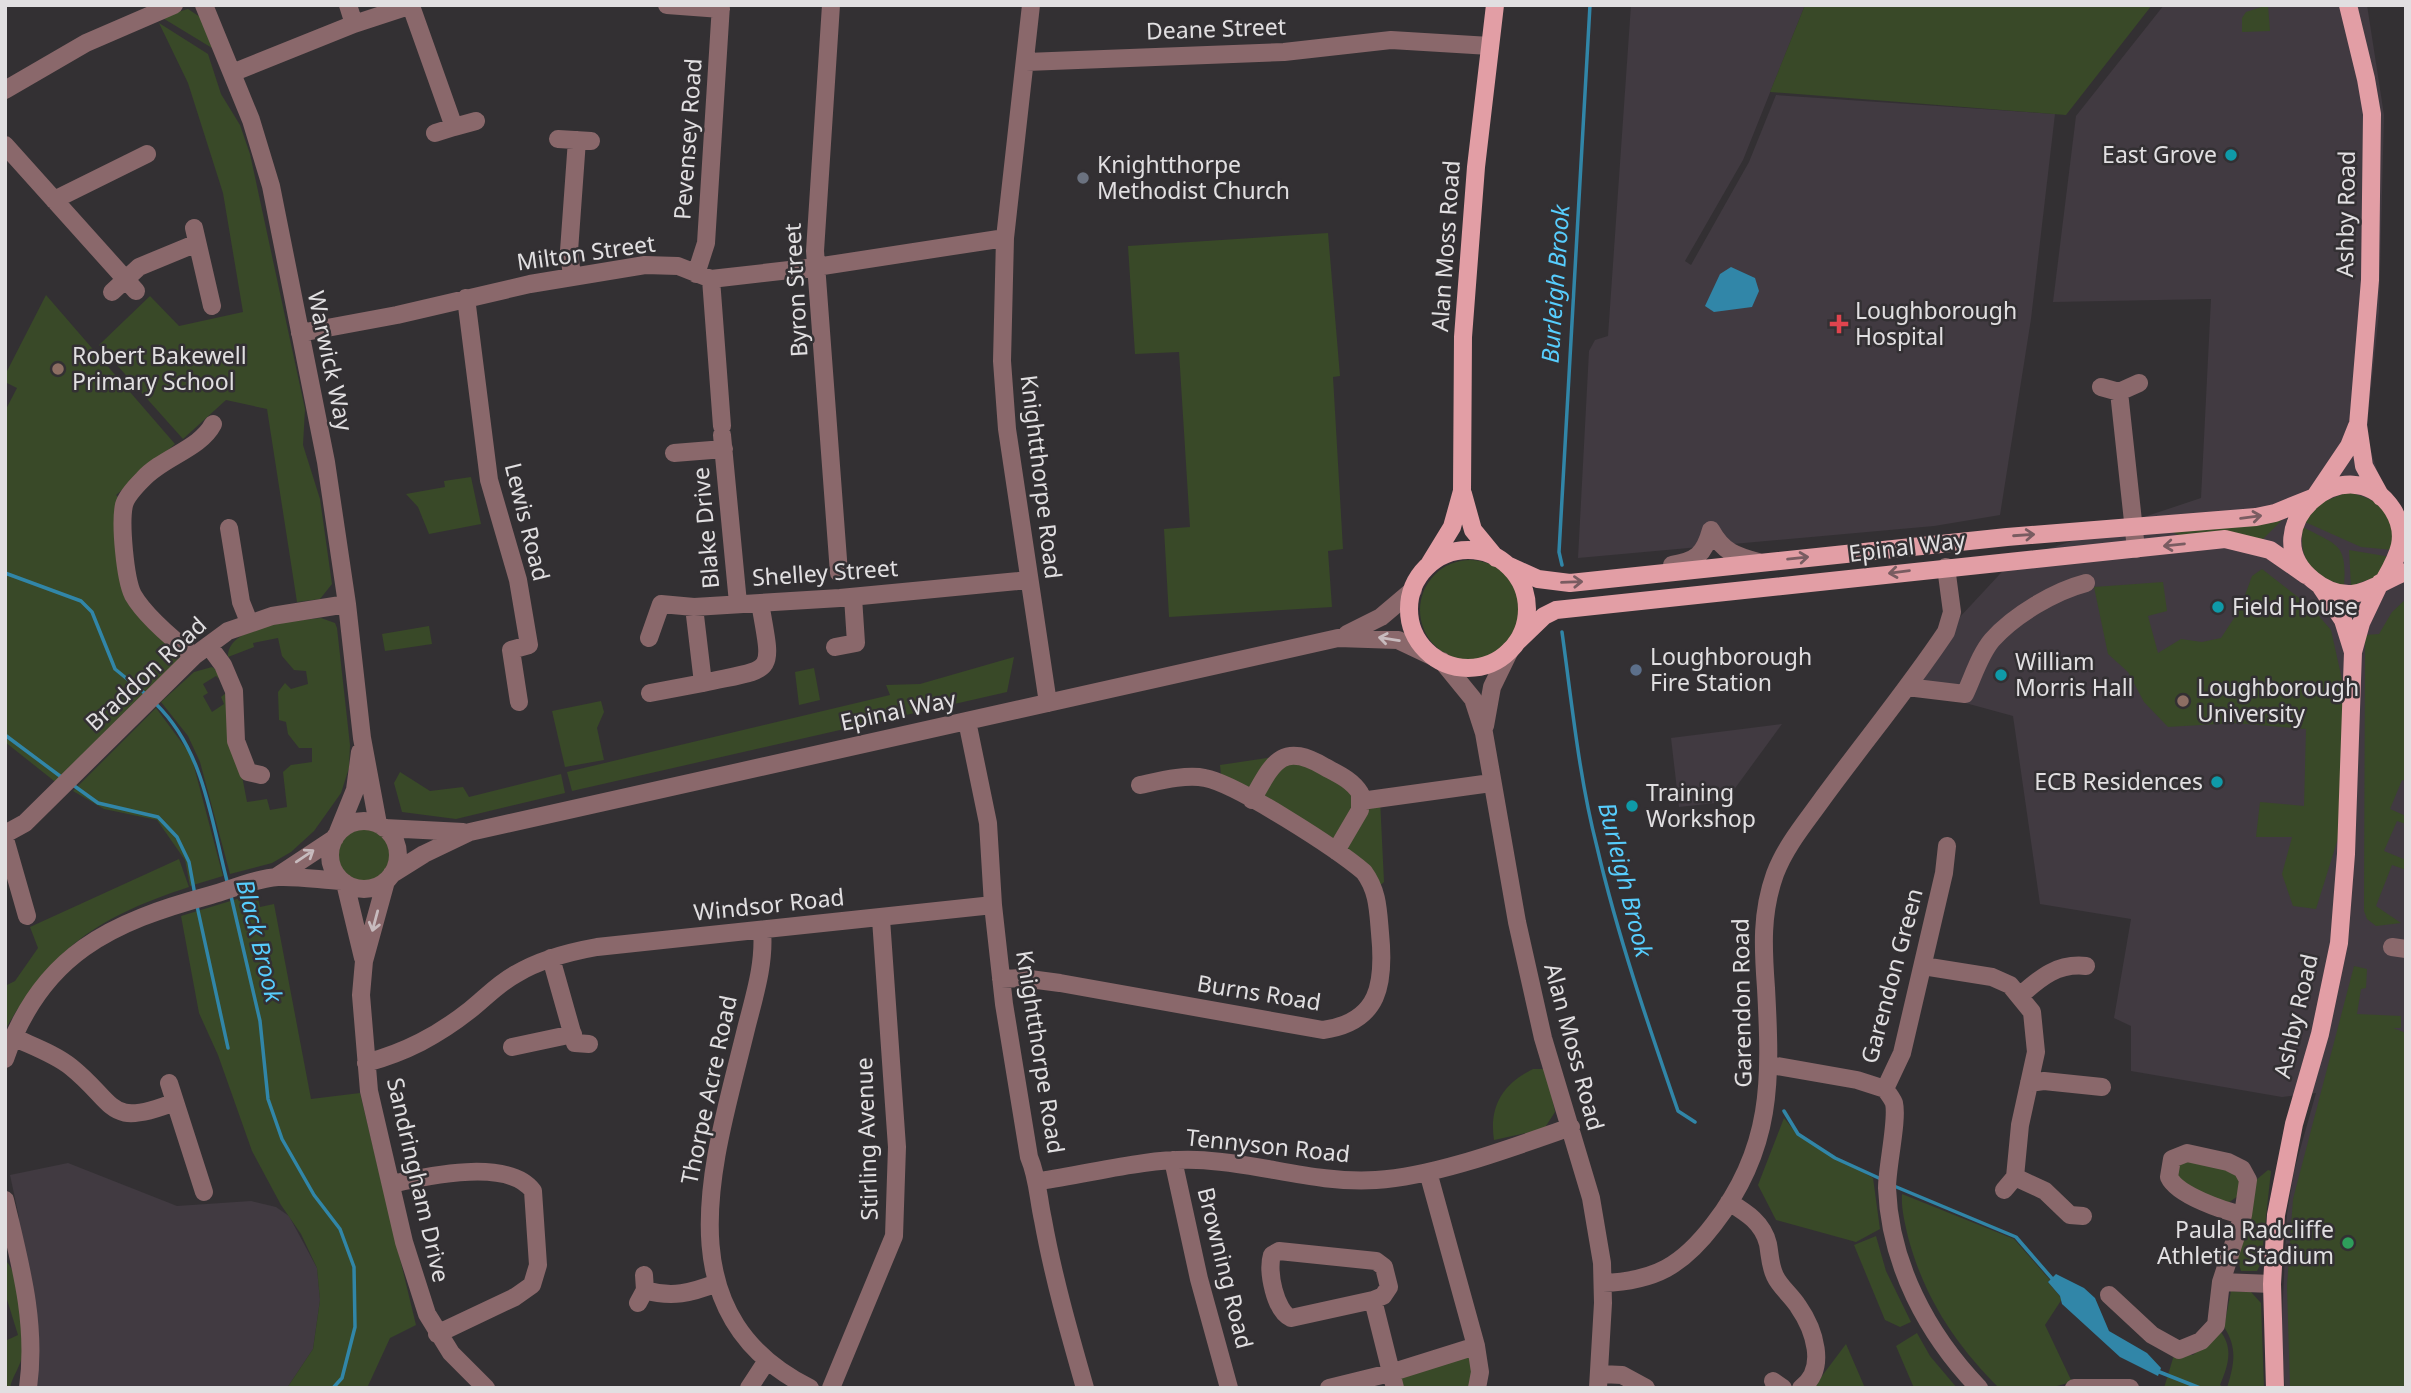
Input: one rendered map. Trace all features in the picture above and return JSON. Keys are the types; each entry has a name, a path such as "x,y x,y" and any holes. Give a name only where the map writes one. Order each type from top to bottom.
{"main road":[{"name":"Alan Moss Road","path":"1430,563 1452,527 1462,491 1463,337 1476,167 1495,5"},
{"name":"Ashby Road","path":"2348,5 2367,79 2372,114 2370,280 2358,425 2364,466 2386,501"},
{"name":"Ashby Road","path":"2314,496 2349,446 2358,425"},
{"path":"2406,518 2386,501 2360,486 2347,485 2314,496 2303,508 2293,536 2296,557 2306,575 2321,587 2348,594 2406,572"},
{"name":"Alan Moss Road","path":"1462,491 1473,530 1501,562"},
{"name":"Epinal Way","path":"1501,562 1551,582 1631,577 1944,543 2256,517 2275,513 2314,496"},
{"path":"2382,581 2401,546 2400,525 2386,501"},
{"name":"Epinal Way","path":"1513,646 1544,616 1556,610 1683,599 1946,567 2225,539 2251,543 2270,550 2306,575"},
{"path":"1944,543 1946,567"},
{"path":"1464,551 1501,562 1521,582 1528,599 1528,617 1513,646 1496,662 1480,667 1457,667 1439,660 1414,633 1409,611 1413,590 1430,563 1447,553 1464,551"},
{"name":"Ashby Road","path":"2275,1388 2272,1284 2276,1215 2283,1170 2320,1034 2339,943 2347,854 2353,652 2364,615 2382,581"},
{"name":"Ashby Road","path":"2321,587 2332,599 2343,620 2353,652"}],"street":[{"path":"9,82 86,43 174,5"},
{"name":"Warwick Way","path":"204,5 232,72 271,186 330,485 362,738 381,826"},
{"path":"348,5 354,23"},
{"path":"232,72 354,23 412,5 454,127"},
{"path":"667,5 721,7"},
{"name":"Byron Street","path":"831,5 818,173 816,267 839,573"},
{"name":"Knightthorpe Road","path":"1031,5 1005,238 1002,361 1007,429 1048,703"},
{"name":"Pevensey Road","path":"703,276 721,7"},
{"name":"Deane Street","path":"1026,62 1283,52 1391,40 1490,46"},
{"path":"435,133 477,121"},
{"path":"558,139 584,140 569,250 572,277"},
{"path":"5,145 54,200 124,288 139,267 196,235 212,306"},
{"path":"54,200 146,153"},
{"name":"Milton Street","path":"300,333 572,277 661,264 703,276 816,267 1005,238"},
{"name":"Blake Drive","path":"703,276 723,437 738,603"},
{"name":"Lewis Road","path":"466,298 489,480 518,580 529,645 511,650 519,702"},
{"path":"2101,387 2119,392 2139,383"},
{"path":"2119,392 2136,549"},
{"path":"214,424 206,437 174,461 143,478 124,503 124,544 133,594 172,639 201,651 223,665 234,691 236,741 248,772 261,775"},
{"name":"Blake Drive","path":"674,453 723,437"},
{"path":"229,528 241,602 249,622"},
{"path":"1631,577 1653,569 1694,561 1705,550 1711,530 1722,548 1732,555 1758,562"},
{"name":"Garendon Road","path":"1602,1283 1647,1277 1680,1262 1698,1245 1730,1202 1757,1146 1766,1114 1771,1065 1762,933 1766,904 1776,872 1789,844 1907,687 1950,623 1952,612 1946,567"},
{"name":"Shelley Street","path":"649,638 661,604 694,607 853,597 1029,580"},
{"path":"1907,687 1965,694 1992,640 2021,616 2070,587 2086,583"},
{"name":"Epinal Way","path":"389,877 424,854 470,832 1338,638 1381,617 1413,590"},
{"path":"835,647 856,642 853,597"},
{"path":"650,693 757,671 766,666 770,657 761,603"},
{"name":"Braddon Road","path":"5,836 25,823 168,682 201,651 228,631 249,622 347,604"},
{"path":"694,607 704,683"},
{"name":"Epinal Way","path":"1338,638 1398,640 1439,660"},
{"name":"Alan Moss Road","path":"1484,733 1492,687 1513,646"},
{"name":"Alan Moss Road","path":"1439,660 1473,699 1484,733 1517,922 1543,1038 1591,1198 1602,1283 1600,1381 1622,1375 1646,1388"},
{"name":"Knightthorpe Road","path":"967,721 988,823 1001,979 1030,1157 1039,1181 1042,1218 1059,1294 1085,1388"},
{"name":"Warwick Way","path":"336,836 355,790 362,738"},
{"path":"1252,800 1272,766 1288,755 1297,753 1347,779 1360,793 1361,802 1356,819 1336,851"},
{"name":"Burns Road","path":"1001,979 1023,978 1323,1030 1349,1024 1360,1017 1375,1000 1382,976 1382,953 1375,890 1364,872 1336,851 1252,800 1203,778 1144,778"},
{"path":"1361,802 1491,783"},
{"path":"5,1059 13,1037 44,986 91,942 132,919 276,877 354,823 381,826 396,844 397,864 389,877 362,889 343,882 276,877"},
{"name":"Epinal Way","path":"381,826 470,832"},
{"path":"5,836 18,910"},
{"path":"336,836 331,861 343,882"},
{"name":"Garendon Green","path":"1885,1089 1902,1053 1923,966 1952,875 1947,846"},
{"name":"Sandringham Drive","path":"389,877 364,961 361,995 371,1102 414,1279 437,1334 478,1386"},
{"name":"Sandringham Drive","path":"343,882 364,961"},
{"name":"Windsor Road","path":"366,1063 398,1054 438,1035 503,982 551,958 597,947 881,919 993,905"},
{"name":"Stirling Avenue","path":"831,1388 894,1236 897,1147 881,919"},
{"name":"Thorpe Acre Road","path":"762,930 761,967 712,1169 709,1232 717,1283 742,1333 766,1362 810,1388"},
{"path":"512,1047 579,1043 551,958"},
{"path":"2021,995 2046,974 2078,962"},
{"path":"1923,966 1992,976 2021,995 2032,1012 2036,1037 2009,1184 2045,1191 2074,1220"},
{"path":"13,1037 72,1068 104,1101 124,1114 150,1112 175,1102"},
{"name":"Garendon Green","path":"1771,1065 1857,1080 1885,1089 1894,1102 1887,1183 1891,1227 1912,1290 1937,1336 1979,1388"},
{"path":"2029,1083 2044,1082 2094,1091"},
{"path":"169,1083 204,1192"},
{"name":"Tennyson Road","path":"1039,1181 1173,1160 1223,1163 1332,1181 1386,1179 1428,1172 1571,1126"},
{"path":"2109,1295 2126,1321 2166,1346 2179,1350 2188,1348 2210,1334 2216,1325 2221,1282 2243,1215 2248,1180 2237,1165 2187,1153 2172,1158 2169,1177 2175,1186 2222,1209 2243,1215"},
{"name":"Browning Road","path":"1173,1160 1199,1279 1229,1388"},
{"path":"392,1184 458,1172 513,1176 528,1184 533,1191 537,1265 532,1285 515,1297 437,1334"},
{"path":"1428,1172 1476,1346 1480,1372 1477,1388"},
{"path":"5,1200 11,1248 32,1333 28,1388"},
{"path":"1730,1202 1749,1214 1762,1227 1774,1275 1798,1306 1807,1324 1817,1363 1812,1377 1801,1388"},
{"path":"1279,1251 1376,1261 1384,1266 1389,1287 1383,1296 1373,1300 1291,1318 1284,1315 1269,1263 1272,1255 1279,1251"},
{"path":"2221,1282 2272,1284"},
{"path":"642,1289 666,1296 684,1295 717,1283"},
{"path":"1373,1300 1392,1381"},
{"path":"1329,1388 1392,1381 1476,1346"},
{"path":"749,1388 766,1362"},
{"path":"2074,1388 2130,1388"}],"shaded area":[{"name":"Loughborough Hospital","path":"1631,5 1805,5 1743,160 1685,261 1691,265 1749,162 1776,95 2055,114 2031,319 2000,515 1934,526 1578,558 1589,351 1595,340 1608,336"},
{"name":"Loughborough University","path":"2164,5 2367,5 2384,115 2379,312 2366,436 2406,560 2406,1388 2285,1388 2281,1339 2287,1214 2294,1171 2316,1093 2282,1097 2131,1071 2131,1026 2114,1018 2131,919 2040,904 2013,716 1907,687 1946,632 2012,561 2201,498 2211,299 2053,302 2076,116"},
{"path":"1782,724 1725,802 1679,807 1671,738"},
{"path":"68,1163 177,1206 251,1201 276,1207 289,1216 317,1268 320,1300 313,1349 287,1388 28,1388 16,1246 19,1217 10,1175"}],"green space":[{"path":"1805,5 2152,5 2066,115 1770,92"},
{"path":"2268,5 2270,31 2242,32 2242,18 2246,12"},
{"path":"188,9 200,17 212,48 161,17"},
{"path":"159,23 208,54 221,94 240,125 250,154 305,409 303,445 320,499 332,584 320,599 297,602 267,409 226,400 183,439 99,345 150,296 179,326 243,312 223,193 188,83"},
{"path":"1328,233 1340,376 1333,377 1343,549 1328,551 1332,607 1169,617 1164,529 1190,527 1179,352 1135,354 1128,246"},
{"path":"46,295 175,444 116,495 124,503 133,594 194,656 63,788 5,742 5,411 17,388 5,382 5,375"},
{"path":"471,477 481,524 429,534 418,507 406,494 445,487 444,481"},
{"path":"2348,492 2370,499 2384,510 2392,526 2393,550 2361,547 2305,522 2320,503"},
{"path":"2282,520 2261,541 2181,536 2167,530 2266,524"},
{"path":"2303,527 2325,538 2342,553 2344,586 2324,577 2310,566 2303,549"},
{"path":"2349,550 2391,557 2376,577 2351,586"},
{"path":"1470,560 1489,563 1506,574 1517,591 1520,610 1517,629 1506,646 1489,657 1470,660 1451,657 1434,646 1423,629 1420,610 1423,591 1434,574 1451,563"},
{"path":"2262,569 2312,608 2331,630 2347,702 2340,832 2316,909 2293,906 2282,874 2292,837 2256,837 2260,802 2304,806 2306,729 2234,723 2168,727 2144,702 2128,672 2108,654 2094,587 2163,582 2167,611 2148,616 2158,653 2181,639 2202,642 2221,638 2240,609 2252,576"},
{"path":"2406,599 2406,781 2402,780 2390,809 2406,816 2406,824 2397,821 2384,851 2406,860 2406,870 2392,865 2376,906 2401,923 2376,926 2367,919 2364,911 2365,635 2379,634 2392,612"},
{"path":"321,618 335,623 337,628 350,745 349,768 341,793 314,831 291,852 272,863 230,874 200,762 188,736 161,702 194,672 212,667 219,672 226,685 216,676 203,684 208,693 203,696 212,712 224,704 221,697 226,693 247,802 267,799 270,810 287,807 283,772 291,765 312,762 312,748 299,748 288,734 286,722 279,720 278,692 285,683 291,689 308,684 306,671 294,670 282,656 278,638 253,643 254,647 228,657 231,646 251,631 281,623"},
{"path":"429,626 432,644 385,651 382,634"},
{"path":"1014,657 1007,692 572,791 567,772 890,695 886,685 920,684"},
{"path":"814,668 820,700 799,705 795,672"},
{"path":"601,701 604,712 597,728 604,760 565,767 552,711"},
{"path":"156,708 191,755 223,876 190,886 185,860 157,820 104,809 73,791"},
{"path":"1288,755 1380,799 1384,882 1375,890 1370,880 1222,784 1220,765"},
{"path":"400,772 430,791 463,787 469,797 561,774 565,793 456,819 402,812 394,783"},
{"path":"364,829 374,831 382,837 388,845 388,865 382,873 374,879 364,881 354,879 346,873 340,865 338,855 340,845 346,837 354,831"},
{"path":"179,859 189,887 129,910 81,938 42,976 5,1030 5,986 15,981 38,948 30,927"},
{"path":"257,893 260,907 274,904 311,1099 360,1093 416,1325 390,1338 367,1388 287,1388 313,1349 320,1300 317,1268 301,1234 281,1205 252,1151 218,1055 199,1013 181,916"},
{"name":"Paula Radcliffe Athletic Stadium","path":"2354,966 2367,969 2366,988 2361,989 2357,1014 2401,1016 2401,1028 2393,1028 2406,1033 2406,1388 2290,1388 2287,1286 2293,1199"},
{"path":"1533,1069 1546,1069 1555,1112 1544,1129 1494,1140 1494,1117 1500,1098 1513,1082"},
{"path":"1784,1118 1797,1134 1873,1178 1880,1229 1856,1242 1776,1220 1758,1185"},
{"path":"2179,1158 2230,1166 2242,1180 2238,1196 2225,1205 2176,1181"},
{"path":"2268,1170 2271,1171 2261,1263 2257,1271 2241,1271 2237,1257 2256,1180"},
{"path":"1902,1194 2014,1239 2050,1280 2048,1282 2062,1299 2045,1325 2072,1382 2049,1388 1999,1388 1983,1371 1955,1337 1932,1300 1908,1237"},
{"path":"1876,1236 1886,1271 1911,1322 1900,1327 1885,1320 1854,1245"},
{"path":"5,1260 11,1267 19,1291 24,1336 22,1357 10,1388 5,1388 5,1341 18,1335 5,1293"},
{"path":"2231,1291 2251,1292 2261,1303 2264,1388 2227,1388 2233,1349 2224,1327"},
{"path":"2220,1331 2228,1351 2220,1385 2226,1388 2164,1388 2174,1355 2193,1355"},
{"path":"1917,1333 1930,1356 1957,1388 1914,1388 1896,1346"},
{"path":"1846,1344 1865,1388 1813,1388"},
{"path":"1476,1346 1477,1388 1395,1388 1390,1373"}],"water":[{"path":"1731,267 1755,278 1759,291 1752,307 1714,312 1705,306 1720,274"},
{"path":"2056,1274 2084,1288 2095,1298 2109,1331 2147,1353 2161,1368 2158,1376 2120,1357 2062,1304 2060,1296 2048,1282"}],"waterway":[{"name":"Burleigh Brook","path":"1562,565 1559,552 1590,5"},
{"name":"Black Brook","path":"5,573 81,601 92,612 115,669 148,696"},
{"name":"Burleigh Brook","path":"1562,632 1585,794 1614,914 1678,1111 1695,1122"},
{"name":"Black Brook","path":"156,704 186,744 196,765 211,812 228,885"},
{"name":"Black Brook","path":"5,735 64,779"},
{"name":"Black Brook","path":"73,785 98,803 158,817 177,837 189,862 195,895"},
{"name":"Black Brook","path":"231,896 260,1021 268,1099 282,1139 314,1195 340,1229 354,1267 355,1327 342,1378 333,1388"},
{"name":"Black Brook","path":"197,906 228,1048"},
{"name":"Burleigh Brook","path":"1784,1111 1798,1134 1835,1158 1881,1179"},
{"name":"Burleigh Brook","path":"1894,1186 2016,1237 2055,1282"},
{"name":"Burleigh Brook","path":"2157,1371 2200,1388"}],"place":[{"name":"East Grove","path":"2231,155"},
{"name":"Knightthorpe Methodist Church","path":"1083,178"},
{"name":"Loughborough Hospital","path":"1839,324"},
{"name":"Robert Bakewell Primary School","path":"58,369"},
{"name":"Field House","path":"2218,607"},
{"name":"Loughborough Fire Station","path":"1636,670"},
{"name":"William Morris Hall","path":"2001,675"},
{"name":"Loughborough University","path":"2183,701"},
{"name":"ECB Residences","path":"2217,782"},
{"name":"Training Workshop","path":"1632,806"},
{"name":"Paula Radcliffe Athletic Stadium","path":"2348,1243"}]}
